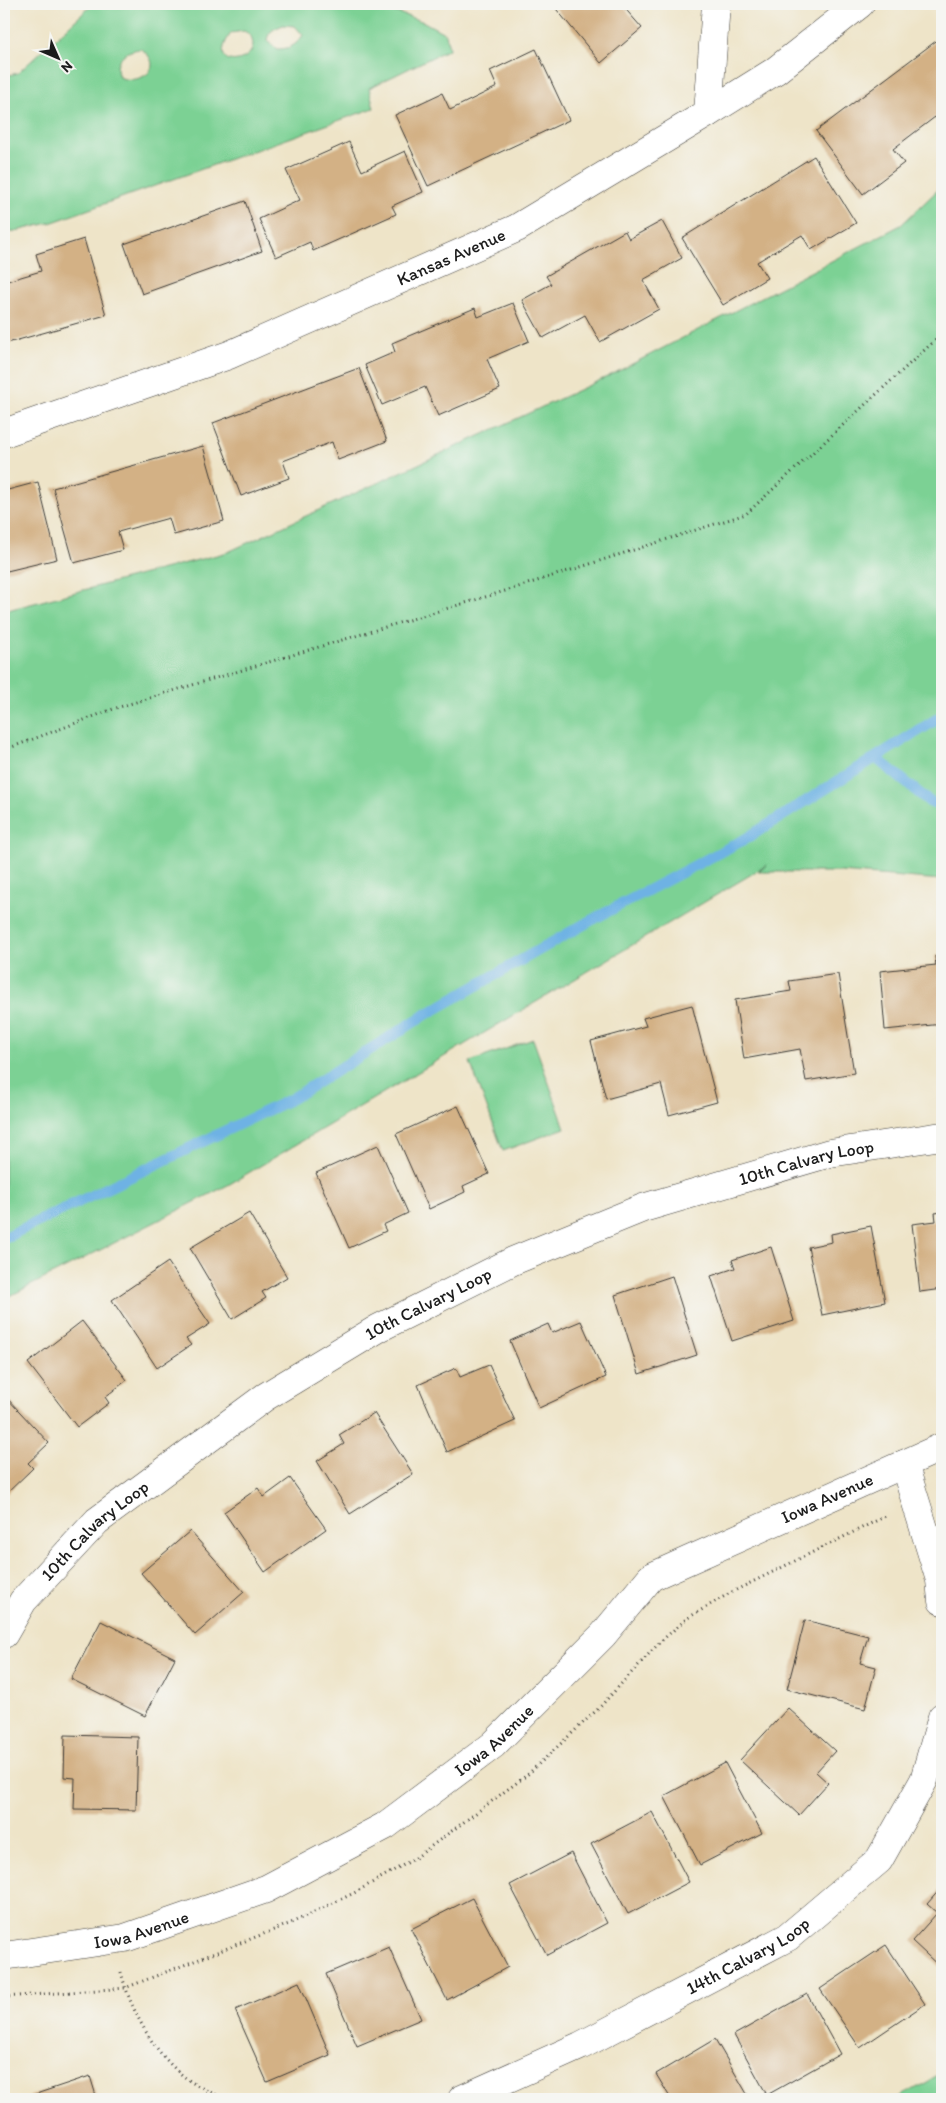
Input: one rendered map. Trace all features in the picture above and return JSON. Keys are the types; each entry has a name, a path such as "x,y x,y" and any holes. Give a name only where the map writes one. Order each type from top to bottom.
{"street":[{"path":"708,113 716,4"},
{"name":"Kansas Avenue","path":"4,433 229,355 516,228 775,71 860,4"},
{"name":"10th Calvary Loop","path":"4,1634 23,1601 97,1521 265,1397 379,1328 513,1261 643,1208 830,1153 942,1136"},
{"name":"Iowa Avenue","path":"4,1956 125,1938 266,1889 385,1826 493,1745 604,1635 651,1577 942,1447"},
{"path":"904,1464 940,1580 942,1601"},
{"name":"14th Calvary Loop","path":"462,2099 580,2046 788,1937 879,1860 924,1780 942,1717"}],"path":[{"path":"4,750 116,708 515,588 746,514 942,334"},
{"path":"114,1940 125,1988 131,2004 153,2043 181,2074 216,2095 228,2099"}],"green space":[{"path":"93,4 372,4 424,22 446,34 449,49 369,88 374,108 53,222 4,234 4,76 18,73","holes":["283,25 295,26 303,35 292,46 277,49 267,41 272,31","244,31 251,37 253,48 242,59 228,59 224,55 224,46 231,33","141,49 149,56 152,63 151,69 148,74 135,79 119,77 117,66 121,57"]},
{"path":"942,186 942,880 840,872 758,872 767,865 228,1185 4,1299 4,611 228,552 607,377 901,225"},
{"path":"533,1039 565,1128 503,1151 470,1062"},
{"path":"942,2074 942,2099 896,2099"}],"building":[{"path":"552,4 621,4 642,28 601,63"},
{"path":"940,38 942,40 942,127 935,117 893,149 904,163 863,194 816,131"},
{"path":"536,49 569,120 428,186 395,115 442,93 450,110 497,87 490,71"},
{"path":"349,142 362,171 405,151 423,192 392,206 396,214 313,251 310,242 276,257 259,219 300,200 286,170"},
{"path":"814,156 856,223 811,250 802,235 757,262 767,278 723,305 682,238"},
{"path":"245,201 262,251 142,294 124,244"},
{"path":"662,221 682,258 643,280 659,309 600,342 585,315 543,338 522,300 551,284 546,276 625,231 629,239"},
{"path":"84,239 106,315 4,344 4,282 41,271 36,254"},
{"path":"513,303 529,341 487,359 500,389 438,416 425,387 382,405 365,365 395,352 392,343 475,308 478,317"},
{"path":"359,368 387,441 338,460 332,442 283,461 289,478 241,496 213,423"},
{"path":"203,446 224,521 174,535 169,518 118,532 123,550 74,563 53,488"},
{"path":"38,482 57,559 7,571 4,560 4,491"},
{"path":"942,955 942,1024 885,1030 880,971 936,965 935,956"},
{"path":"838,974 854,1073 806,1081 800,1049 744,1059 735,1000 791,991 789,981"},
{"path":"692,1005 717,1102 669,1115 661,1084 606,1099 591,1041 646,1026 643,1018"},
{"path":"458,1106 489,1174 463,1186 465,1192 429,1209 396,1134"},
{"path":"378,1145 408,1213 383,1225 386,1231 349,1248 316,1173"},
{"path":"942,1212 942,1289 920,1292 912,1224 936,1221 935,1213"},
{"path":"249,1213 287,1277 262,1292 266,1298 232,1319 190,1248"},
{"path":"871,1226 885,1302 822,1315 808,1247 832,1242 831,1234"},
{"path":"771,1247 794,1321 732,1341 711,1276 735,1268 732,1260"},
{"path":"168,1262 210,1324 186,1339 191,1345 157,1368 112,1300"},
{"path":"672,1276 697,1355 639,1374 615,1295"},
{"path":"82,1321 127,1380 105,1397 109,1403 77,1427 28,1363"},
{"path":"581,1321 606,1377 539,1408 510,1341 548,1324 552,1333"},
{"path":"489,1365 515,1421 447,1452 418,1385 456,1368 460,1377"},
{"path":"4,1395 49,1443 28,1463 33,1468 4,1496"},
{"path":"374,1413 413,1474 350,1514 317,1461 344,1444 339,1435"},
{"path":"290,1478 326,1529 265,1572 224,1512 258,1488 264,1497"},
{"path":"190,1531 244,1592 195,1635 141,1573"},
{"path":"805,1620 868,1636 860,1663 876,1667 865,1709 787,1689"},
{"path":"101,1621 175,1658 145,1716 71,1679"},
{"path":"788,1708 835,1751 816,1772 828,1783 799,1815 740,1760"},
{"path":"65,1735 138,1737 136,1810 74,1809 75,1778 64,1777"},
{"path":"725,1763 762,1833 700,1865 664,1796"},
{"path":"652,1812 689,1882 628,1914 591,1844"},
{"path":"571,1853 607,1923 547,1955 510,1885"},
{"path":"942,1887 942,1969 912,1941 937,1913 927,1904"},
{"path":"472,1898 508,1967 447,2000 411,1929"},
{"path":"886,1945 925,2004 860,2048 820,1989"},
{"path":"389,1947 421,2019 357,2046 326,1974"},
{"path":"299,1982 330,2055 267,2082 235,2010"},
{"path":"807,1994 840,2054 767,2095 734,2035"},
{"path":"715,2039 750,2099 671,2099 656,2074"},
{"path":"90,2076 97,2099 21,2099"}],"waterway":[{"path":"4,1238 293,1098 425,1015 590,921 747,838 942,716"},
{"path":"876,758 930,802 942,806"}]}
